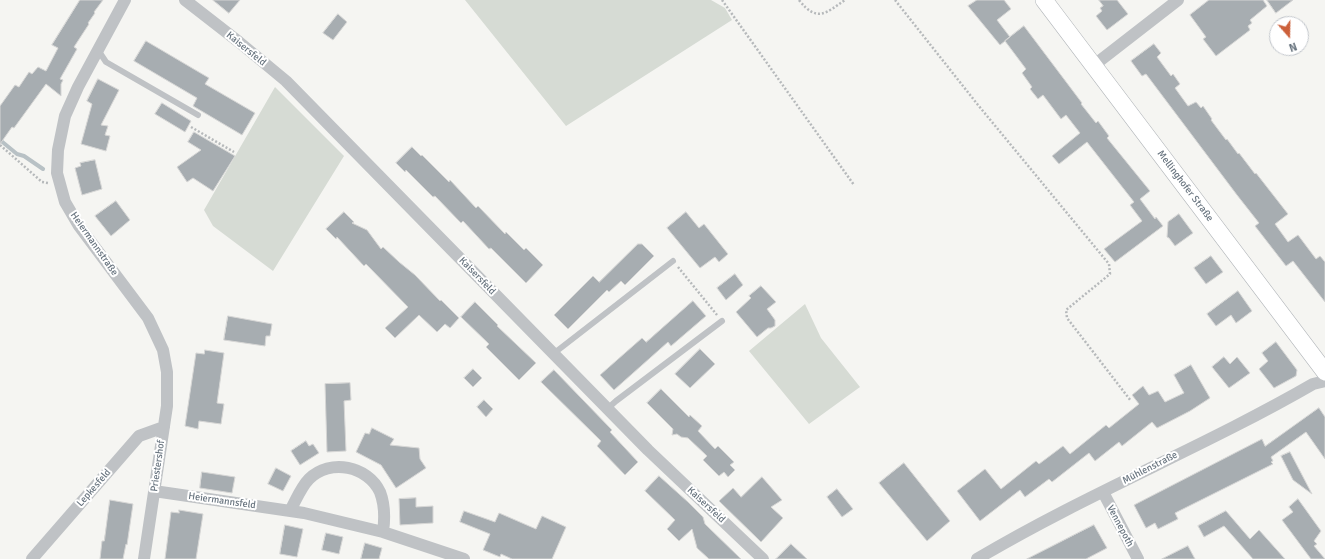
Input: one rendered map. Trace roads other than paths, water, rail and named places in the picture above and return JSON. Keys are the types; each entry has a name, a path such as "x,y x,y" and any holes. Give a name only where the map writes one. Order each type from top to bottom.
{"main road":[{"name":"Mellinghofer Straße","path":"1044,0 1325,372"}],"street":[{"name":"Heiermannstraße","path":"125,0 78,87 65,116 58,150 58,173 65,202 79,226 148,318 163,350 167,372"},
{"name":"Kaisersfeld","path":"185,0 286,81 607,409 653,455 763,559"},
{"path":"1093,66 1178,0"},
{"name":"Priestershof","path":"144,559 164,428 168,395 167,372"},
{"name":"Mühlenstraße","path":"978,559 1017,536 1313,384 1325,381"},
{"name":"Lepkesfeld","path":"32,559 139,436 164,428"},
{"path":"290,511 304,484 315,474 330,468 350,468 365,475 378,489 384,508 383,532"},
{"name":"Heiermannsfeld","path":"154,491 304,513 383,532 464,559"},
{"name":"Vennepoth","path":"1103,492 1138,559"}],"lane":[{"path":"98,50 106,62 198,115"},
{"path":"553,354 673,261"},
{"path":"607,409 622,396 722,321"}],"waterway":[{"path":"0,140 17,154 24,156 43,169"}]}
